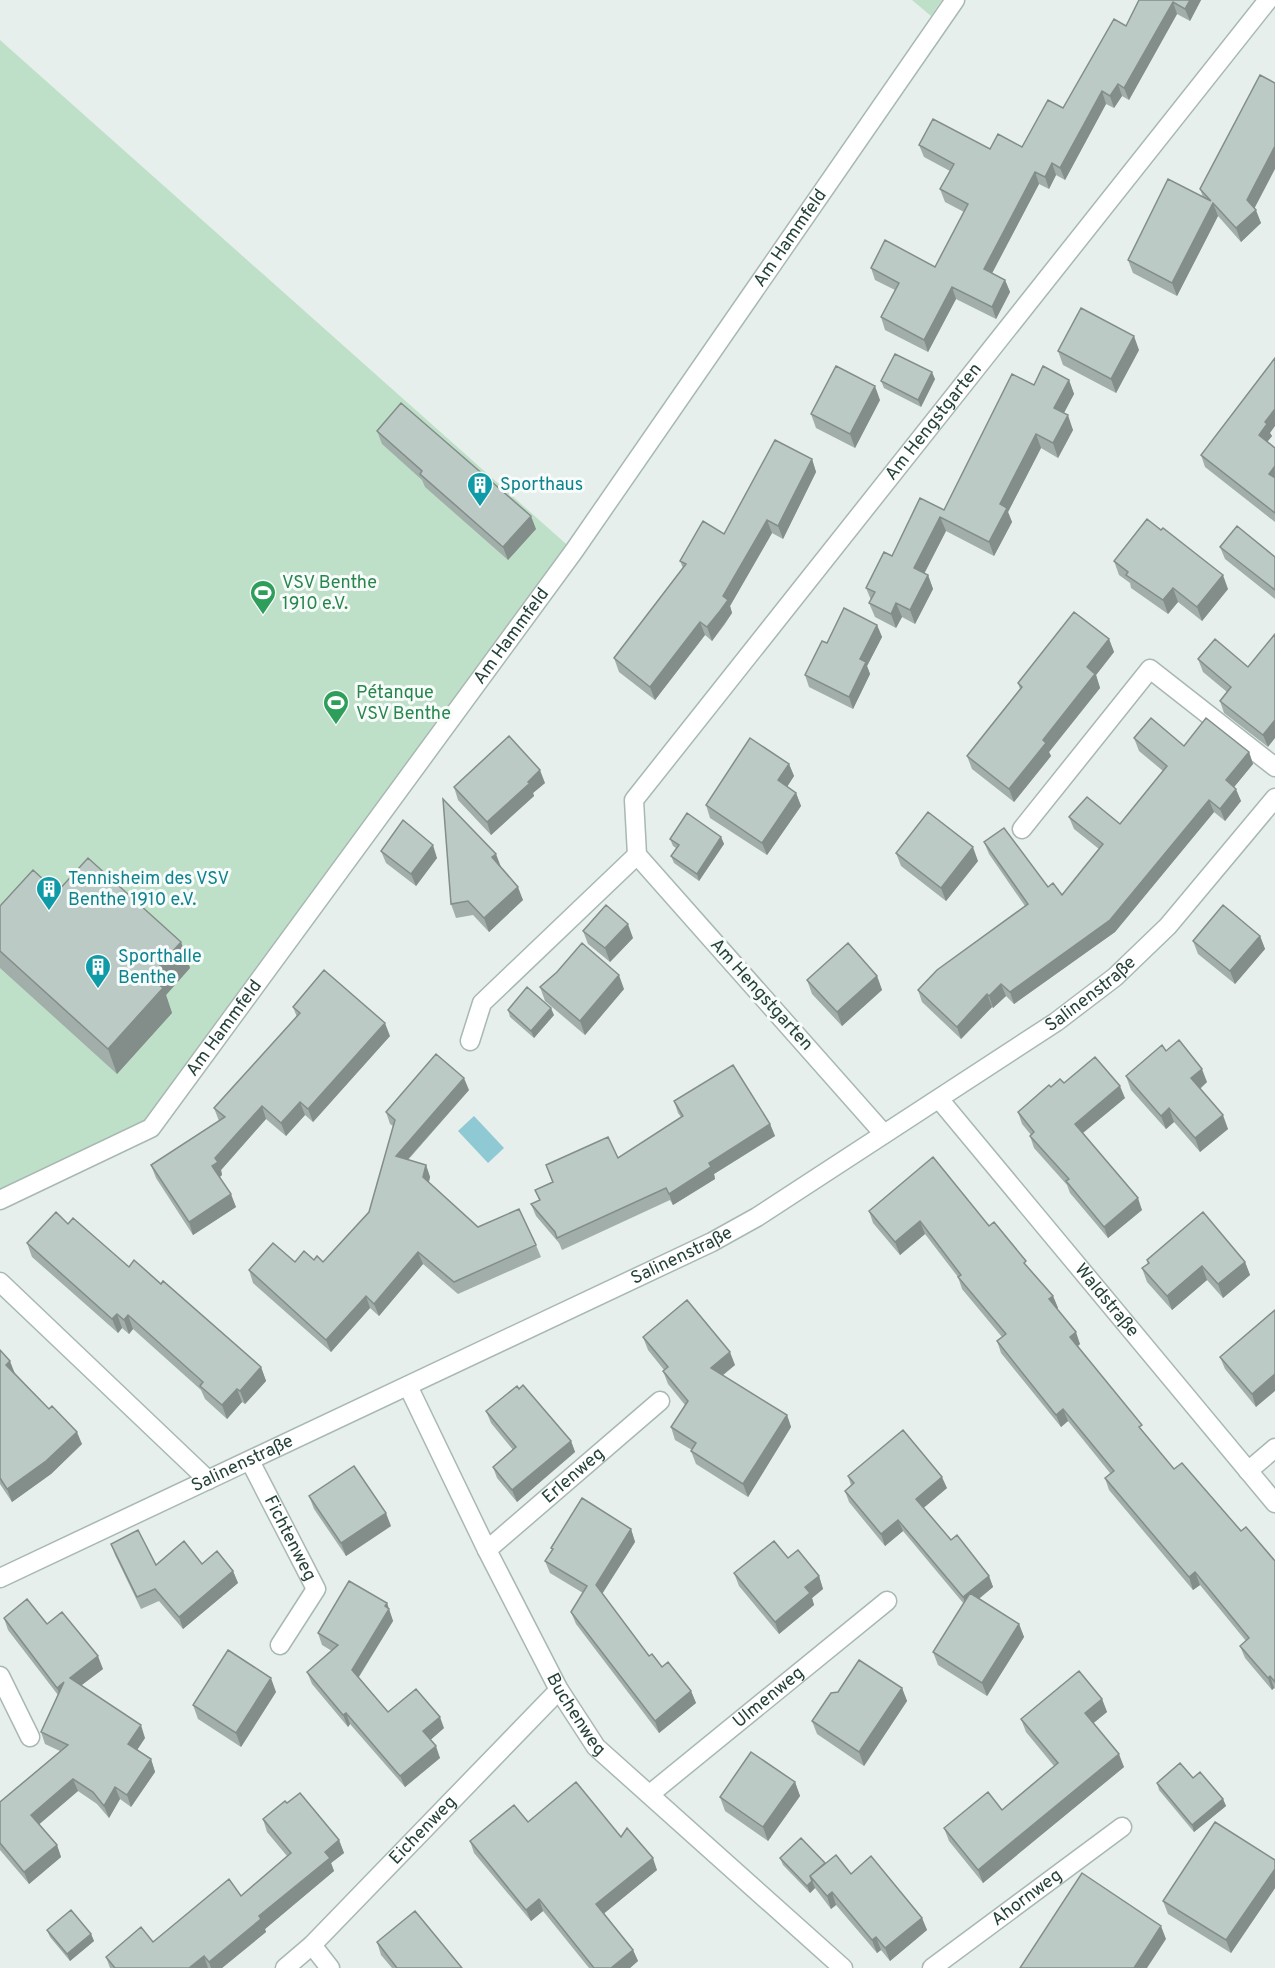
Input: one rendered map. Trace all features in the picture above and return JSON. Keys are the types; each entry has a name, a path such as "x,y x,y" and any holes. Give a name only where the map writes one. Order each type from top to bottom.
{"street":[{"name":"Am Hammfeld","path":"0,1200 151,1128 574,551 955,0"},
{"name":"Am Hengstgarten","path":"885,1134 637,855 634,800 1268,0"},
{"path":"1022,829 1150,669 1275,767"},
{"name":"Salinenstraße","path":"0,1578 712,1242 757,1217 1056,1022 1115,977 1168,927 1275,798"},
{"path":"470,1041 482,1003 637,855"},
{"name":"Waldstraße","path":"939,1099 1275,1503"},
{"path":"0,1282 208,1480"},
{"name":"Buchenweg","path":"408,1386 487,1550 559,1690 596,1747 843,1968"},
{"name":"Erlenweg","path":"487,1550 660,1401"},
{"path":"1248,1471 1275,1448"},
{"name":"Fichtenweg","path":"250,1461 316,1589 280,1645"},
{"name":"Ulmenweg","path":"650,1794 887,1601"},
{"path":"0,1676 30,1737"},
{"name":"Eichenweg","path":"285,1968 312,1945 559,1690"},
{"name":"Ahornweg","path":"932,1968 1122,1827"},
{"path":"312,1945 330,1968"}],"green space":[{"path":"912,0 942,0 931,16"},
{"name":"VSV Benthe 1910 e.V.","path":"0,40 574,551 151,1128 0,1200"}],"water":[{"path":"474,1116 504,1148 488,1163 458,1131"}],"building":[{"path":"1139,0 1190,0 1185,9 1173,2 1124,88 1118,84 1110,96 1102,91 1060,168 1052,163 1045,177 1035,172 984,269 1005,280 992,307 952,287 924,340 881,317 899,283 871,268 885,240 935,267 968,204 940,189 954,164 919,145 933,119 990,149 998,134 1022,147 1048,100 1063,108 1114,19 1126,26"},
{"path":"1260,75 1275,83 1275,146 1247,200 1256,210 1236,228 1213,203 1172,283 1128,260 1168,179 1211,201 1200,189"},
{"path":"1081,308 1134,336 1111,379 1058,351"},
{"path":"895,354 932,372 918,400 881,381"},
{"path":"1275,358 1275,409 1259,435 1275,448 1275,466 1269,474 1275,478 1275,513 1201,455"},
{"path":"836,366 875,386 850,434 811,414"},
{"path":"1043,366 1069,380 1054,408 1068,415 1053,443 1036,434 1000,504 1007,508 989,542 940,517 914,568 928,575 910,610 896,603 891,614 869,603 875,592 866,588 884,552 892,556 920,498 944,510 1012,374 1034,385"},
{"path":"401,403 531,516 503,547 420,474 422,471 377,431"},
{"path":"775,440 812,459 778,526 767,520 723,596 728,600 707,627 700,622 650,687 614,658 686,564 680,561 703,521 724,534"},
{"path":"1147,519 1161,530 1163,528 1223,575 1197,607 1173,588 1163,600 1126,575 1128,572 1114,561"},
{"path":"1237,526 1275,557 1275,590 1220,547"},
{"path":"844,608 877,625 860,659 866,662 849,697 805,675 822,641 827,643"},
{"path":"1074,612 1109,639 1087,667 1095,674 1043,740 1046,743 1009,789 967,756 1022,687 1018,683"},
{"path":"1275,634 1275,720 1263,735 1220,701 1231,687 1198,659 1215,639 1248,667"},
{"path":"1151,718 1184,746 1206,718 1249,752 1226,780 1236,789 1220,809 1209,800 1110,920 1010,992 1001,984 989,996 987,994 957,1027 918,990 937,970 1028,904 984,842 1004,828 1048,887 1053,883 1062,895 1103,844 1069,817 1087,797 1120,824 1167,766 1134,738"},
{"path":"509,736 540,770 528,782 530,783 487,822 454,787"},
{"path":"750,738 789,764 778,780 796,793 762,843 706,805"},
{"path":"443,799 496,854 492,857 518,887 484,918 468,901 451,904"},
{"path":"928,812 973,847 941,888 896,853"},
{"path":"687,813 721,837 697,874 671,856 679,845 670,839"},
{"path":"403,820 433,845 411,874 381,851"},
{"name":"Sporthalle Benthe","path":"88,858 181,942 150,977 163,988 108,1049 0,951 0,906 33,870 57,892"},
{"path":"606,905 628,924 605,948 583,931"},
{"path":"1223,905 1260,936 1230,971 1193,941"},
{"path":"582,943 619,975 580,1021 540,987 557,972"},
{"path":"848,943 877,976 837,1012 807,980"},
{"path":"324,970 385,1023 308,1109 300,1102 281,1123 262,1106 215,1158 218,1162 212,1166 231,1194 189,1222 151,1165 225,1117 214,1108 300,1013 293,1007"},
{"path":"527,987 551,1008 531,1031 508,1010"},
{"path":"1179,1040 1202,1069 1191,1078 1223,1115 1195,1138 1169,1108 1161,1116 1126,1076 1162,1045 1166,1051"},
{"path":"436,1054 464,1078 396,1156 426,1165 423,1177 478,1227 519,1209 536,1245 454,1282 418,1252 374,1304 366,1296 326,1340 249,1270 273,1243 295,1262 304,1251 314,1260 317,1256 323,1262 369,1212 395,1120 386,1112"},
{"path":"1095,1057 1120,1086 1075,1124 1138,1198 1104,1227 1066,1181 1069,1179 1030,1136 1034,1132 1018,1112 1049,1085 1051,1087 1060,1079 1064,1083"},
{"path":"733,1065 770,1124 709,1163 711,1167 669,1194 666,1188 557,1238 555,1232 531,1204 540,1200 535,1190 553,1182 546,1165 608,1137 618,1158 683,1116 674,1101"},
{"path":"933,1157 989,1226 994,1222 1026,1261 1024,1263 1053,1296 1049,1299 1076,1332 1070,1337 1142,1425 1139,1427 1174,1469 1182,1463 1241,1531 1246,1527 1275,1561 1275,1682 1270,1676 1268,1678 1240,1646 1249,1638 1195,1572 1189,1577 1105,1478 1114,1471 1063,1409 1056,1415 997,1341 1006,1334 958,1277 961,1275 920,1221 895,1242 869,1211"},
{"path":"56,1212 68,1224 73,1218 129,1267 134,1260 161,1284 163,1281 261,1367 240,1391 237,1389 222,1405 200,1386 203,1382 128,1315 124,1320 117,1314 112,1319 27,1243"},
{"path":"1203,1212 1245,1262 1218,1284 1202,1266 1167,1296 1142,1268 1149,1263 1147,1260"},
{"path":"687,1300 730,1352 711,1368 787,1415 743,1484 691,1451 696,1443 671,1427 688,1401 663,1371 668,1367 643,1337"},
{"path":"1275,1310 1275,1374 1252,1394 1220,1357"},
{"path":"0,1350 10,1361 6,1365 49,1409 52,1406 77,1432 46,1461 7,1489 0,1478"},
{"path":"523,1385 571,1441 512,1490 493,1467 516,1447 486,1411 517,1386 519,1389"},
{"path":"903,1430 942,1477 916,1499 951,1540 957,1535 989,1576 963,1597 898,1520 881,1534 845,1491 854,1483 848,1476"},
{"path":"354,1466 386,1513 341,1543 309,1496"},
{"path":"582,1498 631,1529 596,1585 649,1656 652,1654 662,1667 668,1662 691,1691 655,1721 571,1612 587,1586 545,1561"},
{"path":"138,1530 156,1565 184,1541 202,1564 217,1551 233,1571 179,1617 155,1589 137,1597 111,1544"},
{"path":"774,1541 788,1558 798,1550 819,1576 805,1587 810,1593 775,1622 734,1573"},
{"path":"349,1581 387,1603 385,1606 389,1609 352,1670 388,1712 416,1689 440,1717 423,1731 436,1746 400,1776 346,1713 343,1715 307,1672 338,1645 318,1633"},
{"path":"970,1593 1019,1624 982,1683 933,1652"},
{"path":"27,1599 47,1624 62,1612 98,1656 70,1678 141,1725 128,1744 151,1759 127,1795 115,1787 104,1806 93,1792 73,1779 31,1815 57,1845 24,1872 0,1843 0,1802 68,1745 41,1732 64,1682 57,1688 4,1618"},
{"path":"228,1650 271,1678 236,1733 193,1705"},
{"path":"859,1660 902,1688 859,1752 812,1721 831,1693 838,1692"},
{"path":"1079,1671 1102,1699 1085,1713 1119,1754 978,1870 944,1828 988,1792 1002,1810 1058,1763 1021,1719"},
{"path":"751,1752 795,1782 763,1827 720,1797"},
{"path":"1180,1763 1193,1778 1200,1772 1223,1799 1192,1825 1157,1783"},
{"path":"576,1782 621,1837 627,1828 653,1858 596,1904 633,1950 611,1968 594,1968 539,1899 526,1910 470,1841 514,1805 528,1822"},
{"path":"300,1793 339,1840 325,1852 330,1858 259,1916 261,1919 209,1962 204,1956 189,1968 115,1968 106,1957 141,1927 153,1942 229,1879 241,1896 291,1853 263,1819 285,1801 287,1803"},
{"path":"1215,1822 1275,1860 1275,1869 1226,1940 1163,1901"},
{"path":"801,1838 825,1863 810,1876 812,1881 807,1886 780,1858"},
{"path":"836,1855 851,1874 871,1856 922,1918 885,1948 876,1937 872,1940 832,1892 827,1896 810,1876"},
{"path":"1082,1873 1161,1926 1134,1968 1020,1968"},
{"path":"71,1910 91,1934 67,1954 47,1930"},
{"path":"415,1911 462,1968 397,1968 377,1942"}],"place":[{"name":"Sporthaus","path":"480,508"},
{"name":"VSV Benthe 1910 e.V.","path":"263,616"},
{"name":"Pétanque VSV Benthe","path":"336,726"},
{"name":"Tennisheim des VSV Benthe 1910 e.V.","path":"49,912"},
{"name":"Sporthalle Benthe","path":"98,990"}]}
